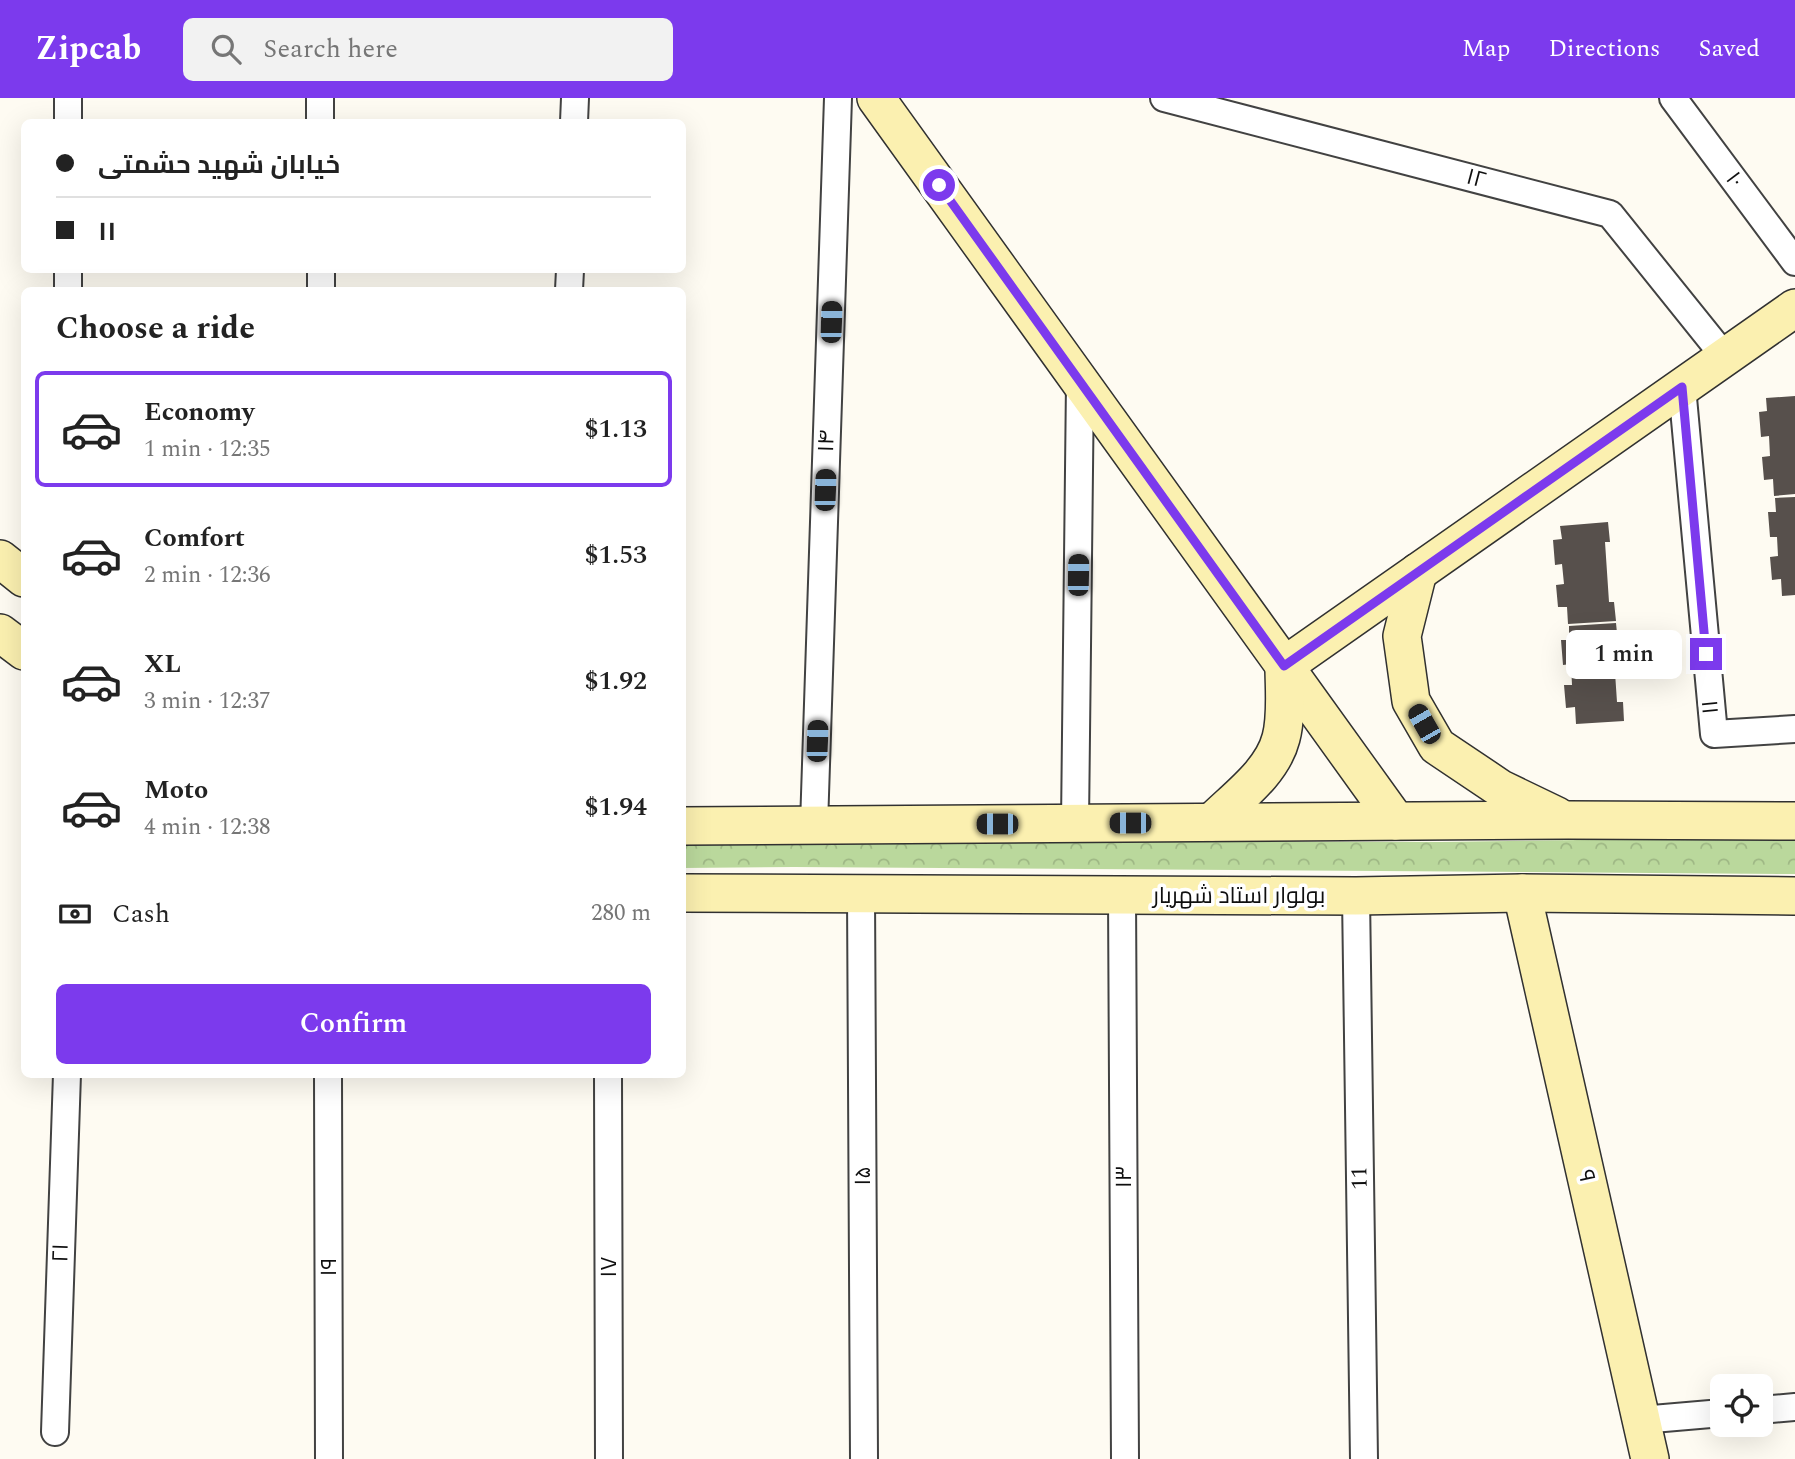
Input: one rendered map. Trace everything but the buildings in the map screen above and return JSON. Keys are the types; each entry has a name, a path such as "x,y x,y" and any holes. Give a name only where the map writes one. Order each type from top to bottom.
{"street":[{"path":"68,98 68,119"},
{"path":"320,98 320,119"},
{"path":"574,119 575,98"},
{"name":"۱۴","path":"814,825 838,98"},
{"path":"876,98 1396,821"},
{"name":"۱۲","path":"1164,98 1610,214 1724,357"},
{"name":"۱۰","path":"1673,98 1795,262"},
{"path":"1284,666 1795,308"},
{"path":"1076,823 1080,382"},
{"name":"۱۱","path":"1682,387 1713,734 1795,729"},
{"path":"0,559 21,576"},
{"path":"1418,572 1402,636 1411,701 1437,747 1501,789 1568,820"},
{"path":"0,634 21,649"},
{"path":"1212,822 1268,765 1282,738 1284,666"},
{"path":"686,826 1795,821"},
{"name":"بولوار استاد شهریار","path":"686,893 1356,897 1522,893 1795,896"},
{"name":"۹","path":"1522,893 1650,1459"},
{"name":"۱۵","path":"861,894 864,1459"},
{"name":"۱۳","path":"1122,895 1125,1459"},
{"name":"11","path":"1356,897 1364,1459"},
{"name":"۲۱","path":"55,1432 67,1078"},
{"name":"۱۹","path":"328,1078 329,1459"},
{"name":"۱۷","path":"608,1078 609,1459"},
{"path":"1773,1409 1795,1407"},
{"path":"1641,1420 1710,1414"}],"green space":[{"path":"1795,837 1795,874 686,868 686,840 1441,842"}],"route":[{"path":"939,185 1284,666 1682,387 1706,654"}]}
